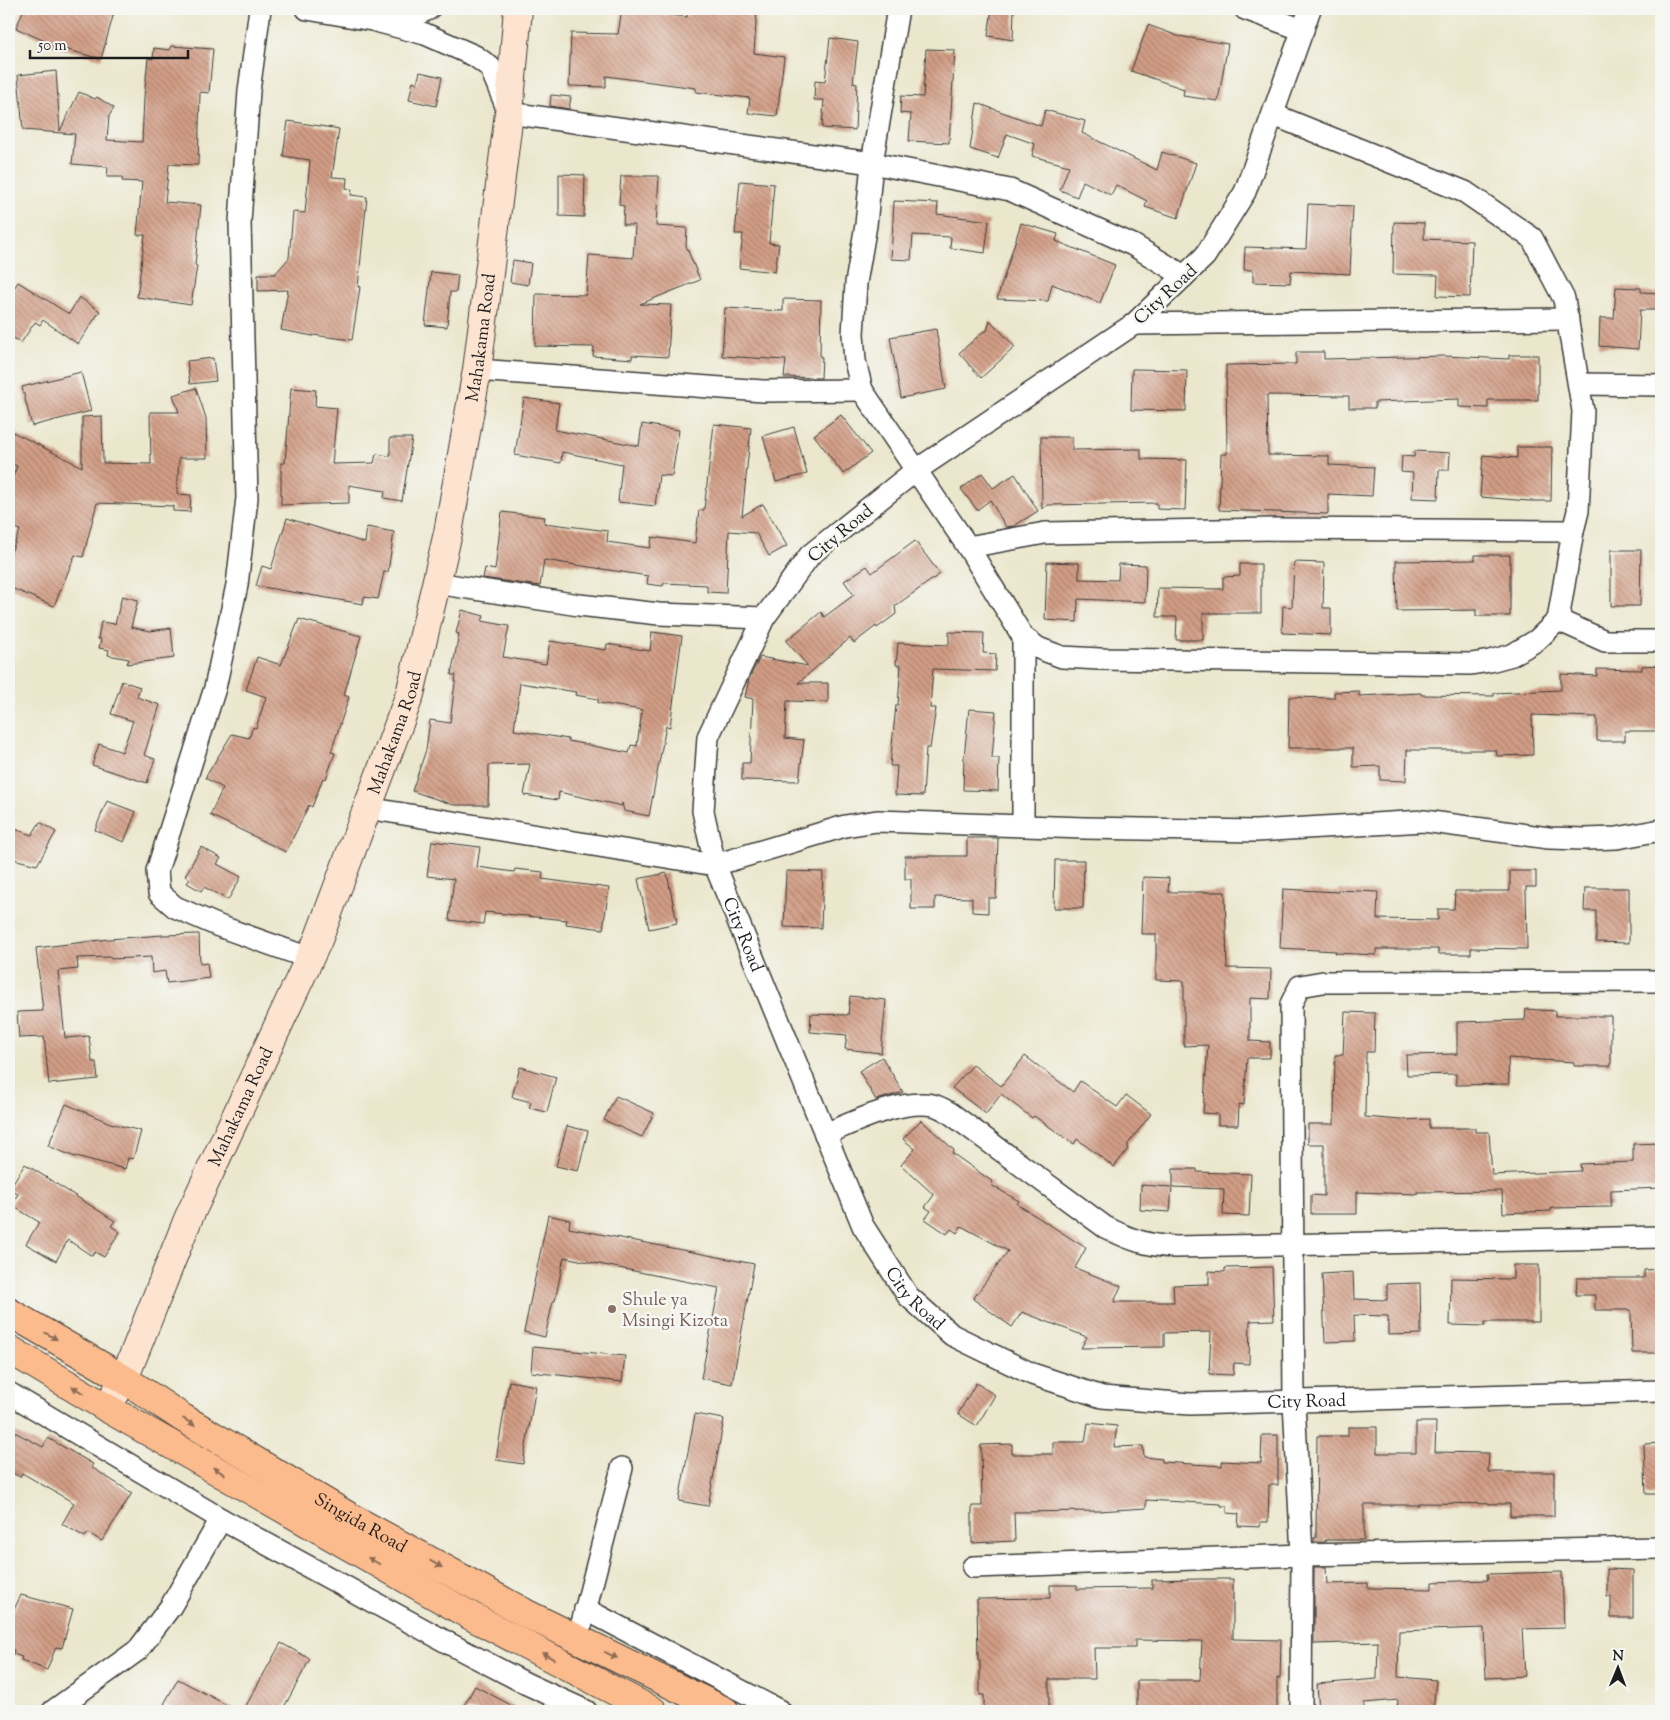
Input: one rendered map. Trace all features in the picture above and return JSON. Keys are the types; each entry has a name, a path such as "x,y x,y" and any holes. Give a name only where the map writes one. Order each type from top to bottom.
{"highway":[{"name":"Singida Road","path":"9,1312 124,1379 182,1418 268,1470 350,1517 510,1605 724,1711"},
{"name":"Singida Road","path":"9,1349 107,1408 471,1616 653,1711"}],"street":[{"path":"260,9 249,91 240,222 247,498 237,585 215,688 156,871 159,893 175,907 219,926 309,958"},
{"path":"307,9 372,20 425,34 475,56 490,67 509,113 872,162 1010,190 1133,245 1184,276"},
{"path":"372,20 408,18 429,9"},
{"name":"Mahakama Road","path":"107,1408 124,1379 188,1219 309,958 410,694 448,533 477,370 509,113 518,9"},
{"path":"898,9 872,162 866,225 856,283 854,318 855,361 862,390 968,547 1023,637 1038,648 1062,657 1471,664 1512,655 1537,640 1558,620 1578,511 1584,411 1564,299 1532,238 1465,192 1274,115"},
{"path":"1245,9 1303,30"},
{"name":"City Road","path":"1310,9 1274,115 1245,192 1205,256 1134,324 915,471 810,555 764,618 708,737 703,811 715,865 863,1226 908,1296 952,1335 1032,1374 1102,1397 1190,1404 1661,1391"},
{"path":"1134,324 1568,319"},
{"path":"477,370 763,391 862,390"},
{"path":"1579,384 1661,385"},
{"path":"968,547 1045,533 1274,529 1573,531"},
{"path":"436,583 579,605 659,614 764,618"},
{"path":"1558,620 1605,641 1661,641"},
{"path":"1023,637 1023,826"},
{"path":"367,808 715,865 859,823 877,821 1256,831 1424,821 1549,838 1585,839 1617,838 1661,830"},
{"path":"1300,1711 1302,1555 1294,1402 1291,1004 1300,986 1324,982 1661,981"},
{"path":"825,1134 885,1110 911,1105 933,1105 950,1112 1105,1227 1128,1239 1148,1245 1175,1247 1661,1237"},
{"path":"9,1393 221,1520 460,1650 526,1684 586,1711"},
{"path":"578,1638 622,1468"},
{"path":"254,1492 268,1470"},
{"path":"53,1711 138,1650 171,1606 221,1520"},
{"path":"973,1567 1302,1555 1661,1548"},
{"path":"585,1609 780,1711"}],"building":[{"path":"24,9 115,9 101,59 46,44 47,42 16,28"},
{"path":"622,9 687,17 688,9 757,9 754,53 784,57 777,116 748,113 750,98 696,92 696,88 606,76 606,87 569,86 571,33 618,34"},
{"path":"992,9 1014,9 1013,40 988,36"},
{"path":"1148,25 1178,36 1228,44 1218,101 1183,96 1184,89 1131,71"},
{"path":"830,38 858,42 853,83 857,84 855,130 822,128 824,100 814,100 815,81 825,82"},
{"path":"171,46 213,49 209,93 200,92 198,165 169,164 165,202 201,205 195,265 197,266 191,305 137,297 145,235 137,235 142,182 122,181 123,177 107,177 108,167 72,164 75,134 23,130 18,75 56,71 60,131 79,92 95,99 97,97 114,108 109,116 107,140 142,142 148,58 153,59 154,48 170,50"},
{"path":"926,49 955,50 949,143 909,141 911,114 900,113 901,96 923,97"},
{"path":"420,72 442,77 436,106 409,100 413,81 417,83"},
{"path":"551,95 571,97 569,109 550,106"},
{"path":"977,103 1041,126 1045,110 1085,121 1082,133 1157,170 1162,152 1196,163 1178,218 1145,207 1147,201 1116,185 1111,195 1083,181 1077,197 1060,190 1069,166 1032,156 1035,144 1007,134 998,158 970,149"},
{"path":"288,121 339,129 332,177 347,178 346,188 352,189 351,195 367,197 358,287 360,287 352,340 281,330 288,290 258,291 258,274 275,274 289,258 293,212 305,213 310,160 283,156"},
{"path":"559,174 585,175 584,217 559,216"},
{"path":"621,176 659,176 656,226 687,228 686,246 700,280 640,304 671,305 668,357 632,355 632,359 593,356 594,347 535,346 536,294 586,295 589,255 633,258 635,225 623,225 624,206 619,205"},
{"path":"740,181 774,184 769,243 779,244 775,272 739,268 743,234 735,234"},
{"path":"894,201 938,203 937,214 989,221 985,253 950,248 951,237 913,235 911,260 891,259"},
{"path":"1308,204 1353,206 1350,274 1291,271 1290,283 1253,282 1253,270 1244,270 1245,247 1306,249"},
{"path":"1394,222 1424,223 1424,239 1472,241 1470,297 1437,296 1438,275 1393,274"},
{"path":"1021,223 1058,234 1056,241 1115,265 1100,303 1052,284 1048,301 997,299"},
{"path":"513,260 531,263 528,285 510,282"},
{"path":"431,272 458,275 456,292 450,292 447,327 425,325"},
{"path":"18,282 69,314 79,297 100,311 78,344 43,320 40,325 35,322 21,343 9,335 9,296"},
{"path":"1616,287 1641,288 1641,292 1661,293 1661,310 1640,310 1638,349 1599,346 1600,318 1614,318"},
{"path":"783,299 821,300 821,378 784,377 786,360 722,356 725,308 783,311"},
{"path":"990,320 1015,347 981,378 959,353 984,331 987,331"},
{"path":"936,329 946,389 901,398 890,337"},
{"path":"1296,352 1324,352 1324,359 1444,356 1509,359 1509,355 1538,355 1538,400 1488,400 1488,408 1459,407 1459,399 1375,402 1375,408 1349,408 1349,396 1267,395 1268,455 1329,456 1329,465 1374,467 1372,496 1328,494 1328,514 1219,510 1221,454 1227,454 1226,365 1296,364"},
{"path":"213,358 216,381 190,384 187,361"},
{"path":"1132,369 1187,370 1186,411 1131,410"},
{"path":"81,372 91,411 32,426 22,387"},
{"path":"196,388 206,418 207,458 179,458 177,494 191,495 190,512 173,511 173,506 97,503 83,557 75,555 54,606 9,587 9,557 20,530 9,526 9,487 17,466 9,462 9,441 13,432 82,467 82,417 102,416 103,463 151,464 150,412 179,412 173,395"},
{"path":"291,388 316,390 315,406 337,408 332,464 374,463 376,454 390,456 390,438 412,438 402,501 384,498 385,491 349,485 349,503 281,505 281,463 285,463"},
{"path":"524,398 559,403 555,430 639,446 642,424 679,430 672,476 659,475 655,506 618,502 622,464 562,452 561,463 515,455"},
{"path":"841,415 871,453 843,474 814,435"},
{"path":"714,424 751,428 742,516 763,504 787,546 769,556 756,533 729,531 726,593 707,592 707,585 664,583 663,586 647,584 648,576 544,560 540,586 483,578 485,568 495,570 502,512 545,517 544,523 608,531 607,542 650,548 652,537 695,543 699,510 704,510"},
{"path":"794,427 807,474 776,482 763,436"},
{"path":"1041,437 1072,437 1072,450 1141,449 1141,459 1187,460 1185,510 1157,509 1157,503 1048,505 1042,509"},
{"path":"1517,447 1552,447 1551,501 1480,497 1483,455 1517,458"},
{"path":"1415,451 1450,453 1449,470 1439,470 1438,499 1412,498 1413,473 1401,472 1402,456 1414,457"},
{"path":"982,473 993,488 1015,474 1038,511 1014,526 1006,527 990,500 977,510 961,489"},
{"path":"287,518 365,543 367,527 394,532 388,572 384,572 378,599 364,597 363,604 256,586 262,566 271,569"},
{"path":"915,541 940,574 895,606 896,614 854,643 850,638 798,683 828,683 828,702 787,701 785,738 804,740 799,781 742,780 742,763 750,763 753,699 745,697 749,679 760,657 808,666 786,641 821,612 824,617 854,595 844,581 867,566 872,573"},
{"path":"1611,550 1641,550 1640,606 1611,606"},
{"path":"1475,555 1510,555 1510,616 1476,616 1476,610 1397,611 1396,561 1475,560"},
{"path":"1047,562 1079,563 1079,579 1118,580 1119,564 1146,565 1145,602 1078,599 1077,622 1045,620"},
{"path":"1294,562 1324,563 1323,608 1331,608 1331,635 1282,633 1283,606 1292,607"},
{"path":"1240,564 1261,564 1261,613 1203,613 1203,640 1176,640 1177,617 1157,617 1158,588 1223,589 1223,577 1240,576"},
{"path":"122,596 138,600 131,627 150,631 171,628 174,658 127,664 129,659 108,655 109,650 99,648 101,639 98,639 101,622 115,624"},
{"path":"462,610 484,616 482,621 509,626 503,657 546,664 550,641 606,650 607,644 650,651 652,632 682,636 670,727 666,726 649,816 624,811 622,803 622,806 559,792 558,800 524,795 530,764 489,765 488,805 454,805 412,791 426,750 430,720 450,723 456,675 451,675 459,634 456,633","holes":["520,683 576,692 575,695 598,699 598,703 642,710 637,746 631,745 629,753 568,741 568,739 514,730"]},
{"path":"299,619 361,636 344,695 349,697 331,752 335,753 326,779 323,778 312,807 309,805 286,852 210,815 223,788 205,778 232,734 249,738 253,727 256,728 266,697 246,690 257,657 281,665"},
{"path":"949,632 984,633 983,653 996,654 995,671 933,669 930,708 936,708 930,748 926,748 923,796 895,795 897,766 890,766 901,665 896,665 898,643 949,645"},
{"path":"1661,665 1661,731 1625,731 1625,741 1597,741 1597,717 1532,715 1533,755 1497,756 1496,750 1407,750 1406,781 1380,780 1380,766 1353,767 1353,748 1288,748 1289,697 1334,698 1334,692 1359,691 1359,696 1421,693 1421,695 1494,696 1494,693 1561,690 1561,674 1597,676 1597,669 1642,670 1642,666"},
{"path":"122,681 140,687 137,697 160,705 144,755 155,759 147,783 92,765 99,744 122,752 133,721 111,714"},
{"path":"969,709 996,711 992,758 999,758 998,791 963,790"},
{"path":"107,801 136,812 124,842 95,830"},
{"path":"40,822 56,832 37,865 9,858 9,827 32,835"},
{"path":"967,838 998,838 996,898 988,898 988,913 972,912 972,898 935,897 935,909 911,909 911,879 905,879 905,856 967,856"},
{"path":"432,841 480,847 477,867 514,872 515,869 543,872 542,879 609,888 603,929 566,924 567,920 485,912 483,924 449,920 454,879 427,876"},
{"path":"201,847 221,858 217,864 241,877 228,900 204,887 201,891 187,883 190,879 185,876"},
{"path":"1055,860 1084,860 1083,908 1054,908"},
{"path":"786,871 823,872 821,928 784,927"},
{"path":"1510,871 1536,871 1536,887 1526,887 1527,949 1471,948 1471,954 1438,954 1438,949 1376,949 1376,955 1280,948 1283,889 1378,892 1377,919 1438,920 1438,909 1454,909 1455,891 1510,891"},
{"path":"667,873 677,923 649,929 638,879"},
{"path":"1143,877 1169,878 1168,892 1225,892 1227,968 1271,969 1270,999 1250,998 1250,1041 1270,1042 1270,1058 1247,1058 1244,1105 1239,1104 1238,1125 1218,1125 1218,1114 1203,1113 1208,1045 1184,1046 1184,981 1156,980 1156,934 1141,934"},
{"path":"1585,888 1629,888 1629,943 1596,942 1596,911 1584,911"},
{"path":"199,934 200,964 207,963 209,978 167,983 165,971 152,973 151,957 77,958 78,969 58,971 65,1038 89,1036 92,1062 96,1062 98,1079 49,1084 44,1037 19,1038 17,1012 43,1011 36,948 109,939"},
{"path":"850,996 886,1000 881,1053 845,1049 847,1035 810,1032 811,1014 848,1015"},
{"path":"1526,1009 1555,1011 1555,1016 1611,1016 1611,1066 1574,1066 1574,1062 1508,1058 1509,1084 1456,1085 1456,1074 1407,1075 1406,1055 1457,1054 1457,1022 1525,1020"},
{"path":"1345,1012 1375,1013 1374,1052 1366,1052 1365,1117 1400,1120 1429,1119 1429,1128 1475,1128 1475,1132 1489,1132 1492,1175 1581,1171 1580,1164 1633,1162 1633,1144 1661,1143 1661,1188 1611,1190 1611,1207 1551,1208 1551,1211 1503,1213 1502,1191 1417,1192 1417,1194 1357,1192 1357,1214 1311,1214 1311,1195 1324,1196 1324,1144 1308,1144 1308,1124 1334,1124 1335,1055 1343,1055"},
{"path":"1025,1056 1073,1092 1080,1081 1117,1107 1126,1095 1151,1114 1128,1144 1128,1149 1114,1167 1077,1139 1074,1144 1034,1116 1032,1118 1001,1094 986,1114 952,1088 973,1065 1001,1086"},
{"path":"882,1057 903,1092 876,1100 859,1071"},
{"path":"520,1067 556,1077 547,1112 529,1108 531,1102 512,1097"},
{"path":"616,1096 654,1113 642,1137 604,1120"},
{"path":"66,1104 110,1123 141,1131 133,1159 128,1158 125,1169 75,1157 48,1146"},
{"path":"921,1120 954,1150 952,1153 993,1182 991,1185 1019,1201 1017,1204 1086,1248 1075,1268 1121,1286 1114,1302 1174,1302 1173,1285 1209,1284 1209,1271 1225,1272 1225,1268 1272,1267 1274,1320 1250,1321 1249,1364 1234,1363 1233,1375 1209,1374 1211,1332 1164,1333 1164,1347 1081,1348 1087,1337 1022,1312 1012,1327 973,1299 1008,1251 961,1226 957,1233 951,1229 947,1234 925,1219 931,1211 925,1207 934,1195 901,1165 915,1149 903,1139"},
{"path":"567,1126 588,1131 578,1171 556,1166"},
{"path":"25,1164 115,1221 111,1226 120,1232 104,1257 95,1252 92,1256 68,1240 56,1261 26,1244 39,1222 11,1205 18,1194 9,1189"},
{"path":"1173,1169 1197,1169 1197,1172 1251,1174 1249,1216 1223,1215 1224,1189 1173,1187"},
{"path":"1141,1185 1172,1187 1170,1212 1140,1210"},
{"path":"548,1215 570,1220 569,1228 754,1264 732,1384 701,1378 719,1288 564,1257 545,1337 524,1332"},
{"path":"1513,1265 1539,1265 1539,1322 1485,1322 1485,1326 1450,1325 1451,1278 1513,1279"},
{"path":"1661,1269 1661,1353 1632,1353 1631,1310 1595,1310 1595,1295 1576,1295 1577,1278 1644,1278 1644,1270"},
{"path":"1353,1272 1354,1299 1387,1300 1387,1284 1420,1283 1421,1334 1388,1335 1388,1316 1354,1315 1355,1341 1325,1342 1322,1274"},
{"path":"533,1347 625,1356 622,1382 531,1372"},
{"path":"509,1381 536,1386 523,1464 496,1460"},
{"path":"976,1383 995,1395 977,1426 958,1414"},
{"path":"695,1414 724,1419 708,1506 679,1501"},
{"path":"1416,1422 1436,1422 1435,1452 1489,1453 1488,1472 1554,1472 1554,1516 1510,1516 1510,1504 1419,1503 1419,1505 1364,1505 1364,1540 1325,1540 1326,1542 1314,1542 1314,1538 1316,1538 1317,1436 1348,1436 1348,1427 1377,1427 1377,1453 1416,1453"},
{"path":"1088,1423 1117,1426 1114,1447 1143,1446 1144,1457 1162,1459 1162,1462 1222,1466 1222,1461 1261,1463 1262,1435 1278,1435 1278,1485 1269,1485 1268,1522 1261,1522 1260,1527 1238,1526 1239,1514 1227,1513 1227,1506 1221,1506 1221,1504 1146,1500 1146,1508 1099,1511 1014,1512 1015,1541 972,1543 972,1506 982,1506 981,1445 1012,1444 1012,1454 1053,1454 1053,1442 1085,1442"},
{"path":"9,1429 43,1447 48,1438 93,1464 91,1467 132,1493 102,1541 88,1533 85,1537 62,1524 74,1503 22,1473 20,1477 9,1471"},
{"path":"1661,1443 1661,1494 1646,1494 1644,1444"},
{"path":"1314,1567 1326,1567 1327,1584 1368,1583 1368,1588 1432,1589 1432,1582 1488,1580 1487,1574 1562,1572 1564,1628 1522,1629 1525,1676 1486,1678 1484,1628 1399,1631 1398,1677 1436,1680 1433,1711 1397,1710 1398,1700 1364,1703 1364,1711 1319,1711 1317,1684 1377,1679 1378,1642 1314,1644"},
{"path":"1607,1569 1633,1570 1633,1618 1611,1618 1611,1597 1607,1597"},
{"path":"1233,1579 1233,1639 1281,1640 1280,1679 1277,1678 1277,1711 1137,1711 1137,1680 1200,1680 1202,1641 1135,1640 1135,1648 1094,1648 1095,1679 1049,1679 1049,1711 984,1711 984,1695 980,1695 977,1599 1050,1598 1050,1585 1077,1585 1077,1589 1152,1588 1152,1580"},
{"path":"21,1595 73,1609 62,1648 56,1647 47,1670 21,1660 22,1657 13,1654 14,1650 9,1647 9,1620"},
{"path":"281,1643 310,1659 282,1711 243,1711"},
{"path":"178,1679 238,1711 176,1711 164,1704"},
{"path":"475,1686 522,1711 461,1711"}],"place":[{"name":"Shule ya Msingi Kizota","path":"612,1309"}]}
